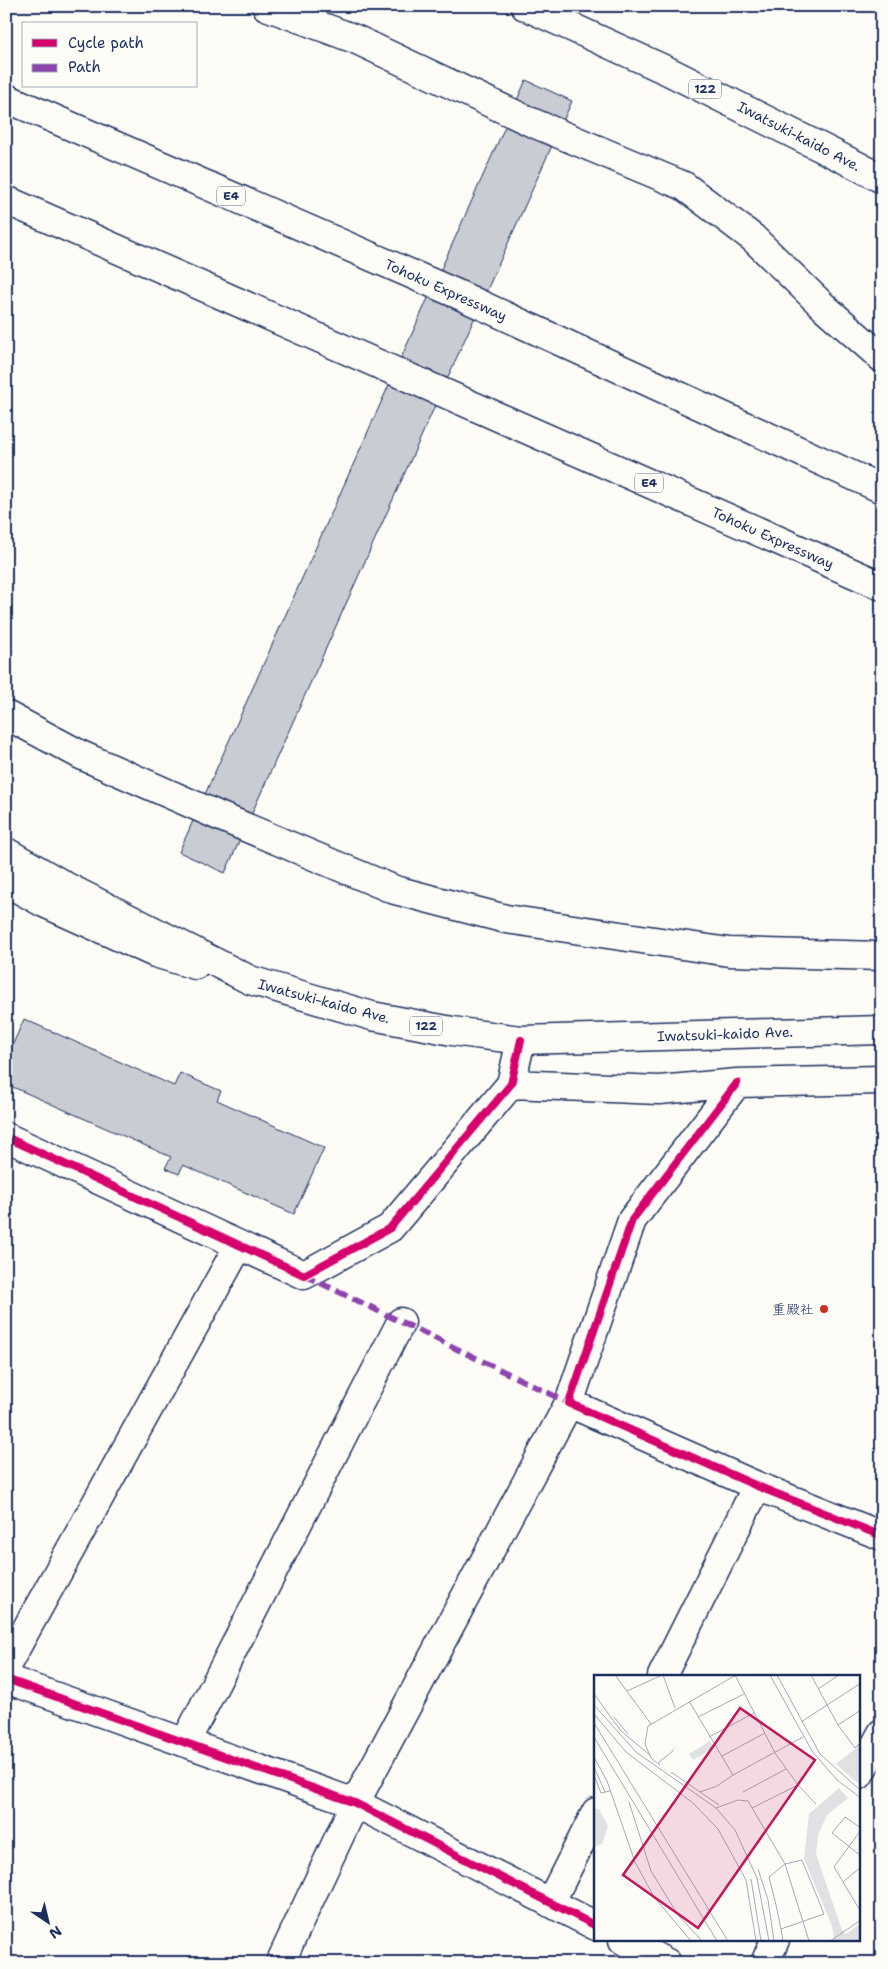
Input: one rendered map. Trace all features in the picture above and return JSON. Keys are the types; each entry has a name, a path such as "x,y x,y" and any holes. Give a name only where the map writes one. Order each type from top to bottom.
{"main road":[{"path":"266,6 354,39 531,122 684,186 753,238 824,307 882,358"},
{"name":"Iwatsuki-kaido Ave.","path":"525,6 668,71 882,179"},
{"name":"Tohoku Expressway","path":"6,98 455,293 882,489"},
{"name":"Tohoku Expressway","path":"6,200 882,586"},
{"path":"6,715 81,755 219,816 395,890 506,919 730,952 882,956"},
{"path":"6,735 81,755"},
{"name":"Iwatsuki-kaido Ave.","path":"6,852 66,886 250,980 372,1016 452,1031 521,1040 882,1030"},
{"path":"6,882 42,902 155,953 250,980"},
{"path":"6,1137 304,1275 390,1228 511,1084 521,1040"},
{"path":"511,1084 659,1090 737,1083 882,1080"},
{"path":"280,1963 355,1803 569,1403 632,1220 737,1083"},
{"path":"6,1666 239,1245"},
{"path":"185,1743 401,1322"},
{"path":"569,1403 757,1486 882,1536"},
{"path":"662,1675 757,1486"},
{"path":"6,1679 355,1803 594,1925"},
{"path":"860,1773 882,1733"},
{"path":"550,1903 594,1816"},
{"path":"627,1942 667,1963"},
{"path":"765,1963 774,1942"}],"building":[{"path":"526,80 572,101 225,873 179,852"},
{"path":"24,1019 174,1086 180,1073 221,1091 217,1100 324,1148 294,1214 183,1165 179,1174 165,1168 171,1157 6,1084 6,1060"}],"marked path":[{"path":"304,1275 569,1403"}],"cycle path":[{"path":"6,1137 304,1275 390,1228 511,1084 521,1040"},
{"path":"737,1083 632,1220 569,1403 757,1486 882,1536"},
{"path":"6,1679 355,1803 594,1925"}],"place":[{"name":"重殿社","path":"824,1309"}]}
